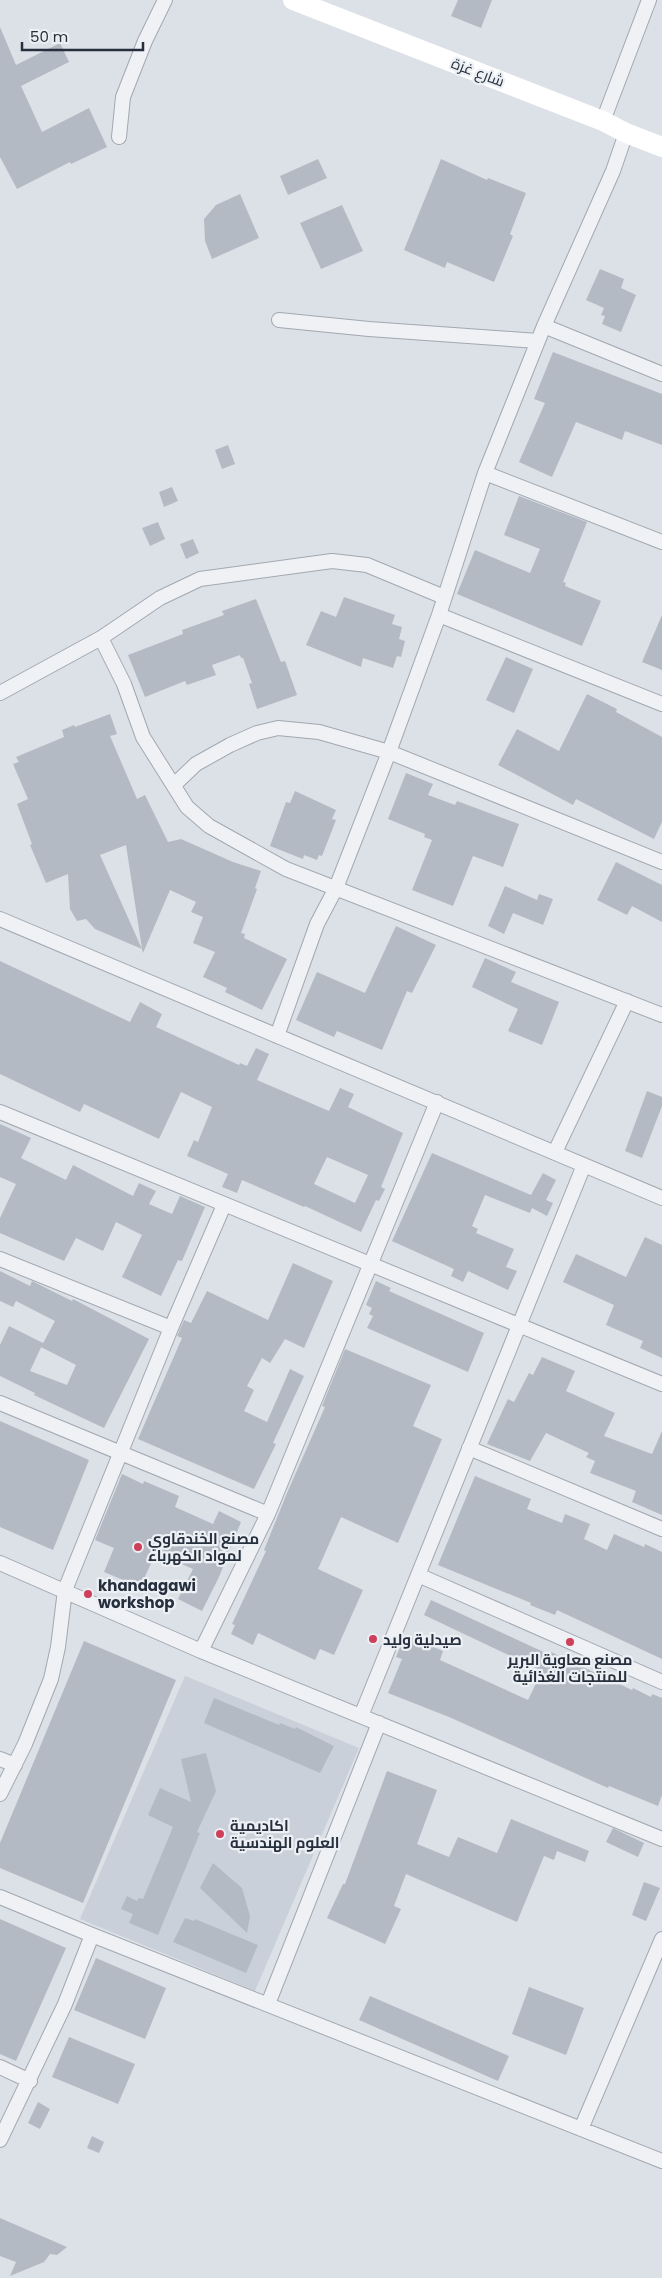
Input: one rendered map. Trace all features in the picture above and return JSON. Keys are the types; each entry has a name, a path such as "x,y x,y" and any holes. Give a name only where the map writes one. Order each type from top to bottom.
{"main road":[{"name":"شارع غزة","path":"293,0 602,121 662,147"}],"street":[{"path":"119,137 123,97 145,41 165,0"},
{"path":"602,121 649,0"},
{"path":"277,1036 317,924 336,888 439,615 485,473 544,326 613,171 626,133"},
{"path":"279,320 343,327 538,341"},
{"path":"544,326 662,374"},
{"path":"485,473 662,542"},
{"path":"0,693 101,638 160,598 200,579 332,561 367,565 444,597"},
{"path":"439,615 662,704"},
{"path":"101,638 124,684 143,737 187,807 209,826 286,869 662,1015"},
{"path":"174,785 196,764 230,745 257,733 278,728 319,732 388,752 662,862"},
{"path":"0,919 662,1198"},
{"path":"555,1152 627,1001"},
{"path":"201,1651 268,1514 437,1102"},
{"path":"0,1112 662,1384"},
{"path":"361,1716 584,1165"},
{"path":"0,1794 15,1765 51,1679 58,1647 65,1590 171,1328 224,1205"},
{"path":"0,1259 171,1328"},
{"path":"0,1403 268,1514"},
{"path":"469,1448 662,1530"},
{"path":"0,1563 201,1651 662,1839"},
{"path":"418,1575 662,1682"},
{"path":"268,2004 379,1723"},
{"path":"0,1759 15,1765"},
{"path":"0,1897 662,2161"},
{"path":"0,2140 30,2081 65,2004 92,1935"},
{"path":"580,2129 662,1939"},
{"path":"0,2067 30,2081"}],"shaded area":[{"name":"اكاديمية العلوم الهندسية","path":"183,1675 359,1748 255,1991 80,1919 185,1676"}],"building":[{"path":"458,0 492,0 481,28 451,16"},
{"path":"0,27 16,65 60,43 69,62 21,86 42,132 89,108 107,147 71,164 70,162 17,189 0,157"},
{"path":"318,159 327,178 288,195 280,176"},
{"path":"441,159 487,180 488,178 526,193 510,234 513,236 494,282 447,262 445,268 404,250"},
{"path":"240,194 259,238 212,259 205,241 204,219 216,205"},
{"path":"342,205 363,251 321,269 300,223"},
{"path":"600,269 624,279 621,288 636,295 621,332 602,324 605,316 601,315 604,308 586,300"},
{"path":"553,352 662,394 662,445 625,431 622,440 576,422 552,477 519,462 545,403 534,399"},
{"path":"228,445 235,464 222,469 215,450"},
{"path":"172,487 178,501 164,507 159,492"},
{"path":"519,496 587,522 563,582 566,583 565,586 601,601 582,646 457,594 475,550 530,573 540,549 504,535"},
{"path":"158,522 165,539 150,546 142,528"},
{"path":"193,539 199,553 186,559 180,544"},
{"path":"344,597 395,615 392,624 402,627 399,639 405,641 401,657 397,656 393,668 363,658 361,667 306,645 321,611 336,617"},
{"path":"256,599 281,662 285,661 297,695 257,709 249,684 252,683 243,658 240,655 212,665 216,675 187,685 185,681 145,697 128,655 183,634 182,630 224,615 222,611"},
{"path":"662,615 662,670 642,662"},
{"path":"506,657 533,669 514,713 486,700"},
{"path":"587,694 617,709 616,712 662,737 662,822 654,839 576,799 573,805 498,765 517,729 559,751"},
{"path":"110,714 117,734 110,736 137,799 145,795 168,842 181,839 233,862 261,871 255,888 257,889 241,933 245,934 244,938 287,959 262,1010 225,992 227,988 203,977 215,952 193,943 203,917 191,912 196,902 170,890 143,953 142,949 95,929 86,919 77,921 70,909 68,874 46,883 30,845 32,844 17,804 28,799 13,764 19,762 16,757 64,737 62,730 74,725 75,727","holes":["126,845 142,949 100,855"]},
{"path":"406,773 433,784 428,795 455,805 457,801 519,824 503,867 473,856 453,906 412,890 432,840 424,837 425,834 388,819"},
{"path":"295,791 336,810 332,819 336,820 322,856 319,855 317,860 304,855 303,859 270,846 286,802 290,803"},
{"path":"616,862 662,885 662,922 632,906 627,915 597,900"},
{"path":"505,886 537,900 539,894 553,899 543,925 513,913 504,934 488,926"},
{"path":"396,926 436,945 412,993 407,991 382,1050 337,1031 334,1037 296,1020 317,972 365,993"},
{"path":"485,958 516,972 511,982 559,1002 542,1045 508,1031 518,1009 472,987"},
{"path":"0,961 130,1022 140,1002 162,1014 156,1027 239,1065 240,1063 247,1066 256,1048 269,1054 257,1080 329,1111 340,1088 354,1094 348,1107 403,1133 381,1187 385,1189 379,1201 376,1200 361,1232 242,1180 237,1193 222,1187 228,1174 187,1156 194,1140 198,1142 212,1107 181,1092 159,1139 84,1104 80,1112 0,1074","holes":["327,1157 368,1175 355,1203 314,1184"]},
{"path":"647,1091 662,1097 662,1106 642,1158 625,1151"},
{"path":"0,1124 31,1138 21,1158 66,1180 73,1165 133,1196 139,1183 156,1191 149,1204 172,1214 180,1196 205,1207 182,1261 178,1260 161,1296 122,1277 142,1235 116,1222 103,1251 76,1238 64,1261 0,1233 0,1218 16,1184 0,1177"},
{"path":"432,1153 531,1195 543,1173 556,1180 546,1200 553,1203 547,1216 532,1208 530,1213 485,1195 472,1226 478,1229 476,1233 514,1249 506,1267 517,1271 508,1290 468,1271 463,1282 451,1276 454,1269 392,1241"},
{"path":"645,1237 662,1245 662,1358 640,1348 643,1341 606,1325 614,1305 563,1282 576,1254 626,1277"},
{"path":"293,1263 333,1281 304,1348 285,1339 270,1363 262,1358 247,1386 254,1390 244,1411 267,1422 290,1369 304,1376 273,1443 276,1444 254,1489 138,1439 182,1338 177,1336 184,1320 191,1323 207,1291 268,1320"},
{"path":"0,1271 30,1286 32,1281 72,1301 73,1299 149,1339 104,1428 34,1395 35,1393 0,1376 0,1345 9,1326 43,1343 42,1345 55,1321 16,1301 13,1307 0,1301","holes":["41,1347 76,1365 67,1385 30,1371"]},
{"path":"376,1281 391,1288 389,1291 484,1333 468,1372 367,1328 373,1316 369,1314 372,1308 366,1305"},
{"path":"345,1349 431,1385 413,1426 442,1439 398,1543 341,1517 318,1569 363,1590 334,1655 320,1649 315,1660 258,1633 253,1645 231,1634 235,1625 232,1624 266,1551 264,1550 287,1493 325,1407 322,1406"},
{"path":"542,1357 575,1371 566,1391 615,1413 604,1436 652,1454 662,1431 662,1515 632,1502 636,1491 590,1473 595,1461 586,1457 589,1453 546,1433 530,1461 487,1444 508,1399 514,1402 529,1373 533,1375"},
{"path":"0,1421 89,1460 53,1550 0,1527"},
{"path":"122,1474 143,1484 144,1481 179,1496 175,1507 213,1524 219,1511 241,1522 219,1577 202,1611 178,1599 193,1569 156,1553 140,1587 104,1572 114,1548 95,1540"},
{"path":"475,1476 531,1499 527,1509 562,1523 565,1514 590,1524 584,1539 607,1550 614,1534 644,1547 645,1544 662,1552 662,1659 557,1610 555,1615 530,1605 531,1603 438,1565"},
{"path":"431,1600 550,1655 551,1652 632,1690 633,1688 651,1697 652,1694 662,1698 662,1795 658,1806 609,1786 608,1788 449,1717 388,1693 402,1659 396,1657 405,1635 443,1651 440,1660 528,1700 542,1671 424,1615"},
{"path":"84,1641 176,1680 83,1903 0,1868 0,1843"},
{"path":"214,1698 279,1725 280,1723 295,1729 296,1727 334,1746 320,1773 204,1723"},
{"path":"206,1753 216,1791 197,1832 200,1833 158,1935 129,1923 133,1914 121,1909 127,1896 137,1901 139,1898 143,1899 173,1827 148,1815 160,1788 191,1802 181,1759"},
{"path":"387,1771 437,1790 417,1844 449,1857 458,1837 497,1853 511,1819 589,1851 585,1862 557,1851 554,1860 544,1856 517,1922 406,1874 394,1906 401,1909 385,1944 327,1918 343,1884 345,1884"},
{"path":"613,1828 644,1843 638,1857 606,1842"},
{"path":"213,1863 242,1888 250,1916 247,1933 200,1888"},
{"path":"644,1882 660,1888 646,1921 632,1915"},
{"path":"185,1918 194,1921 195,1919 258,1945 246,1973 173,1942"},
{"path":"0,1919 66,1948 16,2061 0,2054"},
{"path":"96,1958 166,1988 145,2039 74,2010"},
{"path":"529,1987 584,2008 566,2055 512,2034"},
{"path":"370,1996 509,2056 498,2081 359,2020"},
{"path":"69,2037 135,2064 118,2104 52,2077"},
{"path":"38,2102 50,2109 40,2129 28,2123"},
{"path":"92,2136 104,2142 99,2153 87,2148"},
{"path":"0,2218 67,2247 57,2255 50,2254 44,2262 10,2276 16,2262 0,2256"}],"place":[{"name":"مصنع الخندقاوي لمواد الكهرباء","path":"138,1547"},
{"name":"khandagawi workshop","path":"88,1594"},
{"name":"صيدلية وليد","path":"373,1639"},
{"name":"مصنع معاوية البرير للمنتجات الغذائية","path":"570,1642"},
{"name":"اكاديمية العلوم الهندسية","path":"220,1834"}]}
